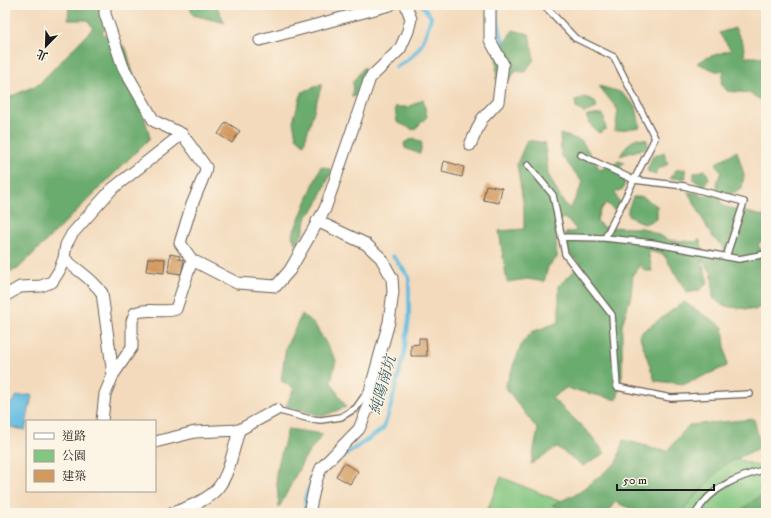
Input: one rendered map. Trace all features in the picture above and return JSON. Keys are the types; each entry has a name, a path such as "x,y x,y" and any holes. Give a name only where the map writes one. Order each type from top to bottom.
{"street":[{"path":"105,5 105,14 123,67 154,121 182,134 206,167 205,173 191,206 180,244 192,260 237,283 276,286 290,270 326,209 370,78 400,49 408,31 411,20 406,5"},
{"path":"260,40 390,5"},
{"path":"470,145 482,119 498,102 503,64 490,40 490,5"},
{"path":"5,296 20,287 41,286 52,282 64,258 66,245 72,234 112,189 182,134"},
{"path":"309,513 316,481 321,468 359,429 368,408 371,387 389,322 394,292 392,278 381,258 366,244 318,221"},
{"path":"64,258 75,269 86,274 102,293 113,375"},
{"path":"102,420 105,394 113,375 132,347 132,321 135,313 141,310 170,311 176,309 192,260"},
{"path":"156,442 195,432 239,430 276,410"},
{"path":"172,513 206,499 220,488 226,477 239,430"}],"lane":[{"path":"544,5 575,38 614,57 655,138 605,238"},
{"path":"581,155 634,180 684,186 744,202 726,256"},
{"path":"528,165 553,195 565,254 612,314 617,387 672,398 750,394"},
{"path":"561,238 605,238 652,243 739,259 766,254"},
{"path":"276,410 310,419 321,420 341,416 356,408 371,387"},
{"path":"696,513 710,496 725,484 766,469"}],"green space":[{"path":"69,5 97,5 112,19 102,33 126,48 150,138 18,269 5,273 5,99 39,84 93,28 88,20 68,20"},
{"path":"189,5 216,5 225,23 193,15"},
{"path":"735,28 743,43 745,57 766,57 766,103 749,93 727,91 721,83 724,71 716,71 697,63 708,57 731,50 719,33"},
{"path":"513,30 529,34 534,59 525,72 515,71 510,80 497,80 496,55"},
{"path":"364,67 366,78 358,96 352,97 353,82"},
{"path":"322,84 304,144 296,137 293,121 302,92"},
{"path":"599,86 620,92 636,106 640,127 615,131 618,110"},
{"path":"585,97 595,101 597,108 584,113 576,108 575,100"},
{"path":"423,99 427,117 414,130 397,122 395,107 409,107"},
{"path":"603,114 606,129 599,133 592,127 586,116"},
{"path":"560,134 582,141 600,170 619,161 625,163 619,169 625,181 623,189 615,192 617,199 625,206 615,211 606,203 600,211 597,220 602,227 643,228 669,240 696,242 699,239 705,255 725,252 723,247 709,232 687,192 696,193 704,197 717,191 717,182 721,172 716,163 737,151 744,175 742,188 720,200 723,206 766,217 766,239 763,239 758,245 766,257 766,303 755,310 723,306 713,298 712,273 701,259 708,283 700,290 687,293 664,255 648,251 652,271 645,271 639,264 637,271 633,273 631,296 622,325 622,376 617,400 566,388 552,398 589,433 605,453 583,466 557,447 531,464 538,430 505,387 522,343 532,332 559,322 559,286 581,264 567,252 565,233 577,231 571,223 564,218 555,222 557,258 548,267 544,282 528,279 507,282 499,231 524,229 524,208 517,164 527,140 545,143 548,174 561,199 570,209 583,183 561,155"},
{"path":"414,138 422,143 420,154 405,148 404,143"},
{"path":"637,138 647,140 648,147 620,156 627,145"},
{"path":"664,152 668,164 657,170 655,175 647,171 652,157"},
{"path":"321,166 332,170 316,207 307,216 303,233 296,245 292,236"},
{"path":"685,169 686,178 669,179 676,170"},
{"path":"705,170 709,178 704,187 694,180 694,173"},
{"path":"633,197 643,197 657,206 657,219 644,224 628,216 628,209"},
{"path":"684,302 723,327 727,366 685,384 655,381 639,334"},
{"path":"302,314 315,325 336,360 331,382 346,407 323,416 286,406 294,388 281,381 286,347"},
{"path":"754,419 761,447 724,465 680,513 641,513 615,502 607,513 575,513 552,505 580,492 617,462 623,440 667,451 689,425"},
{"path":"288,429 323,434 304,459 279,508 276,473"},
{"path":"713,450 766,469 766,513 664,513"},
{"path":"501,477 588,513 486,513"},
{"path":"766,492 766,513 737,513"}],"water":[{"path":"32,395 25,430 5,426 5,411 17,396"}],"building":[{"path":"226,122 240,131 232,143 218,134"},
{"path":"444,161 464,167 462,177 442,172"},
{"path":"486,185 502,188 499,203 483,200"},
{"path":"170,254 180,256 179,259 184,260 181,274 168,272"},
{"path":"148,258 165,259 164,273 146,271"},
{"path":"419,338 426,338 427,356 411,356 411,345 419,344"},
{"path":"344,463 358,471 350,484 336,476"}],"waterway":[{"path":"396,67 416,52 426,34 431,17 422,5"},
{"path":"497,5 496,14 503,42"},
{"name":"純陽南坑","path":"329,466 383,429 390,409 404,354 409,318 409,277 393,256"},
{"name":"純陽南坑","path":"306,509 305,498 310,486"}]}
